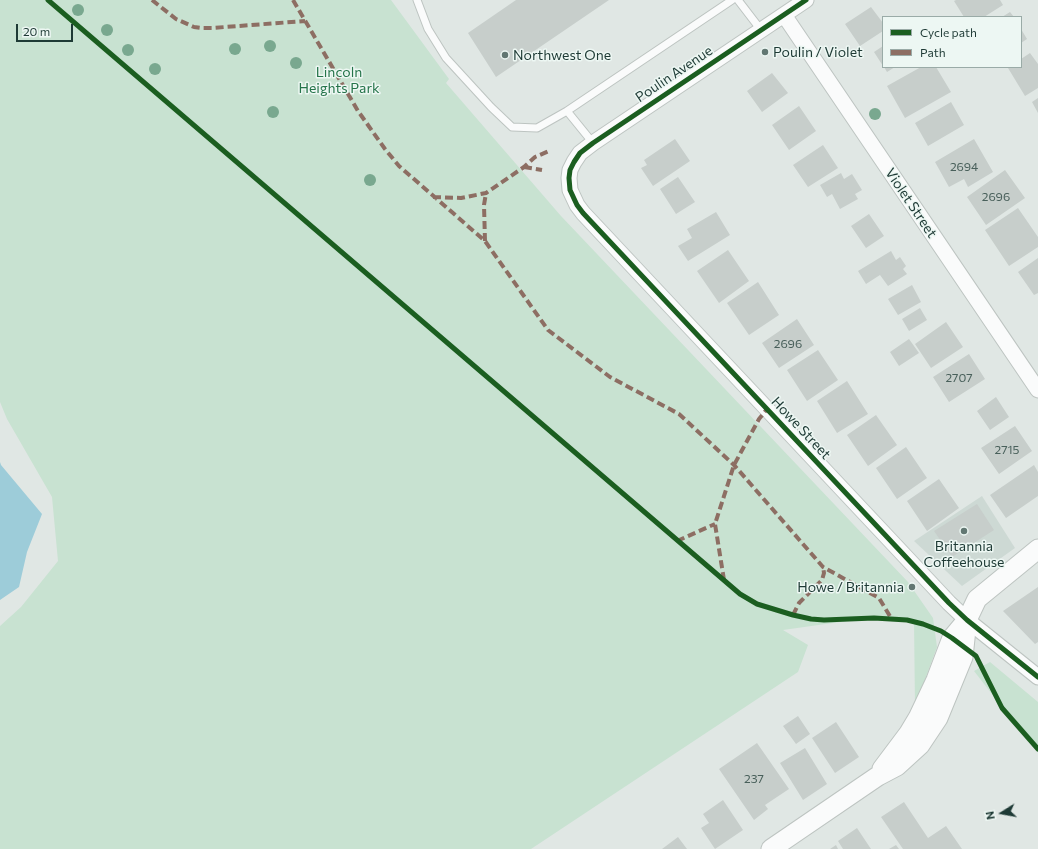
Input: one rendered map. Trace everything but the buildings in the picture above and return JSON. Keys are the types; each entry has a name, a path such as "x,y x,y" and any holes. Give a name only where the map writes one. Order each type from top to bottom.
{"street":[{"name":"Poulin Avenue","path":"569,178 570,170 574,162 580,154 593,143 806,0"},
{"name":"Violet Street","path":"784,16 1038,390"},
{"name":"Howe Street","path":"569,178 570,190 583,213 944,598 967,620 1038,677"},
{"path":"771,849 878,776 888,759 909,733 918,718 936,680 952,638 967,620 976,599 1038,549"}],"lane":[{"path":"417,0 428,29 446,58 491,107 512,127 537,128 567,111 732,0"},
{"path":"738,0 761,30"},
{"path":"567,111 593,143"}],"shaded area":[{"path":"982,496 1015,548 962,586 914,541"}],"green space":[{"name":"Lincoln Heights Park","path":"0,0 391,0 449,79 446,83 561,216 908,582 933,618 937,647 915,707 914,621 884,618 854,620 783,630 808,645 798,672 531,849 0,849 0,626 21,607 58,561 52,497 7,419 0,402"},
{"path":"990,662 1038,702 1038,749 1009,716 974,671"}],"water":[{"path":"0,462 42,514 27,552 19,587 0,600"}],"marked path":[{"path":"152,0 176,19 194,27 212,28 305,21"},
{"path":"293,0 358,111 385,149 399,166 485,241 548,330 610,377 679,414 734,465 823,567 879,598 891,618"},
{"path":"433,197 461,198 486,193 524,167 535,157 549,151"},
{"path":"524,167 542,170"},
{"path":"485,241 484,205 486,193"},
{"path":"724,580 715,524 734,465 759,419 767,409"},
{"path":"677,541 715,524"},
{"path":"793,615 799,603 822,580 824,573 823,567"}],"cycle path":[{"path":"48,0 740,594 757,604 811,619 824,620 874,618 907,620 941,631 976,656 1002,708 1038,749"},
{"path":"806,0 580,153 570,170 570,190 577,205 583,213 949,603 967,620 1038,677"}],"place":[{"name":"Poulin / Violet","path":"765,52"},
{"name":"Northwest One","path":"505,55"},
{"name":"Britannia Coffeehouse","path":"964,531"},
{"name":"Howe / Britannia","path":"912,587"}]}
